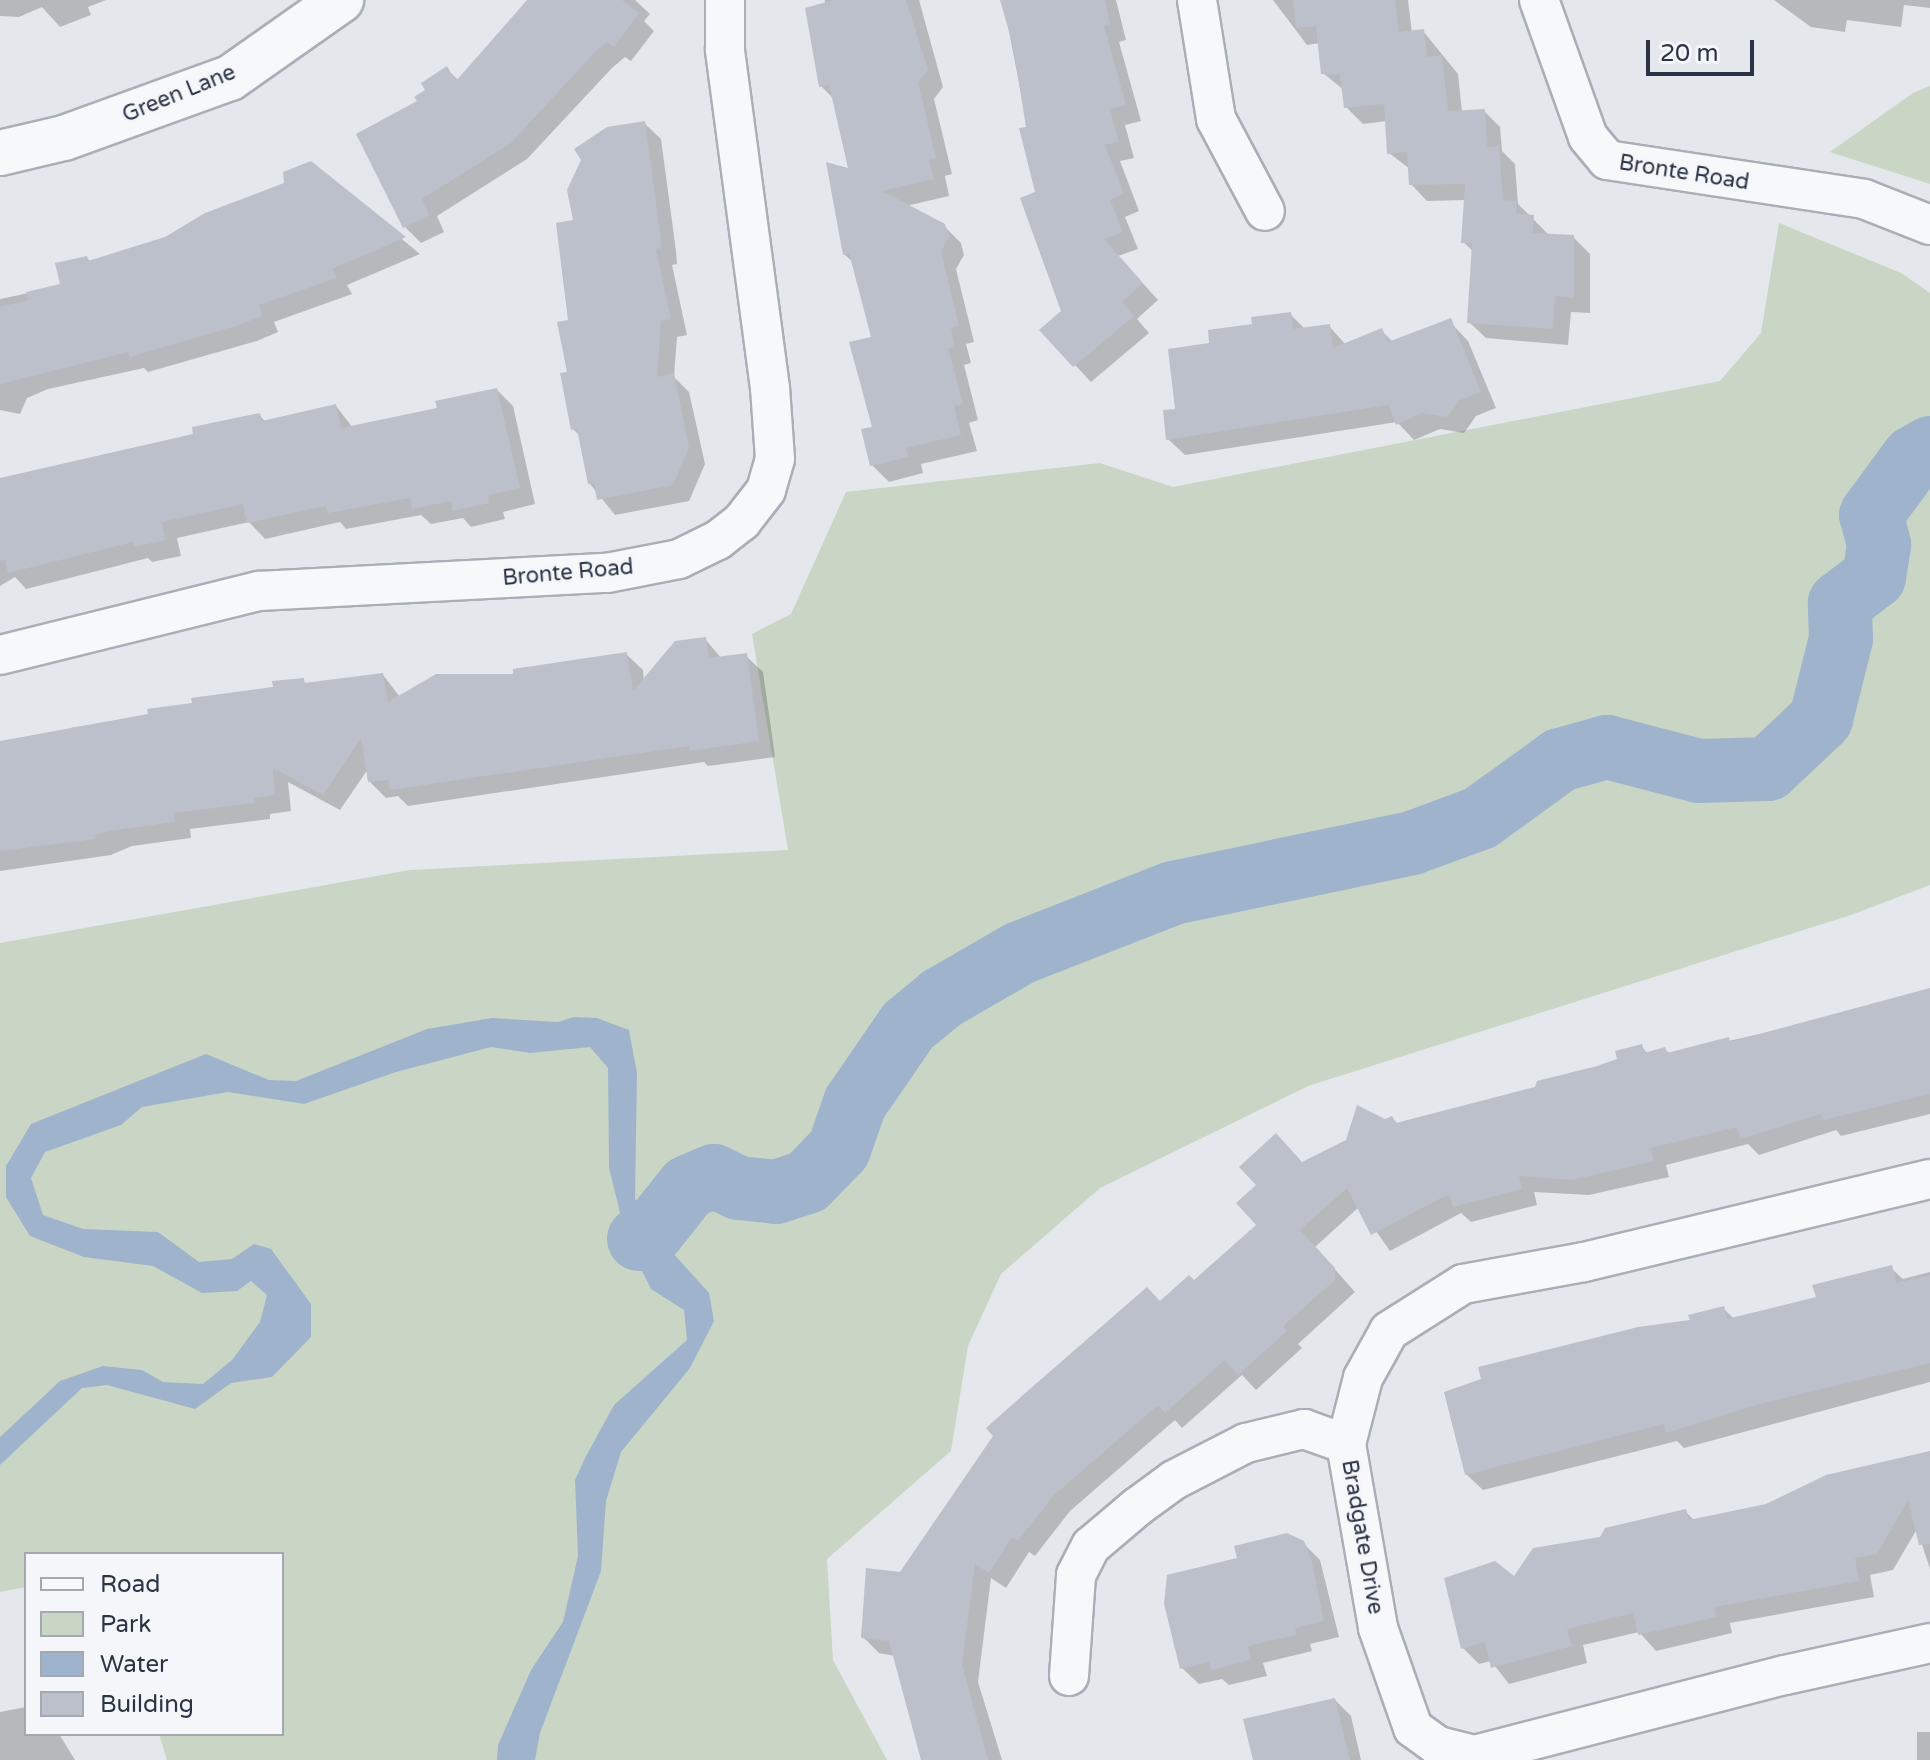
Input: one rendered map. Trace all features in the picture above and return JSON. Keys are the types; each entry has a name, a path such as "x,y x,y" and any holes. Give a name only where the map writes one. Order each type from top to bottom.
{"street":[{"name":"Green Lane","path":"0,153 64,138 230,78 341,0"},
{"name":"Bronte Road","path":"0,655 259,591 607,573 679,559 718,540 742,521 766,490 775,459 770,388 725,49 725,0"},
{"path":"1197,0 1216,119 1265,211"},
{"name":"Bronte Road","path":"1539,0 1588,137 1607,160 1864,199 1930,225"},
{"name":"Bradgate Drive","path":"1930,1179 1584,1262 1463,1284 1389,1331 1363,1378 1346,1444 1378,1628 1413,1728 1438,1746 1475,1755 1785,1675 1930,1643"},
{"path":"1069,1676 1076,1575 1103,1536 1174,1480 1246,1443 1304,1429 1346,1444"}],"green space":[{"path":"1930,86 1930,184 1830,152 1913,93"},
{"path":"1779,223 1901,273 1930,293 1930,885 1851,915 1308,1086 1100,1188 1001,1274 968,1346 951,1451 827,1559 833,1660 887,1760 167,1760 160,1736 284,1736 284,1552 24,1552 24,1587 0,1592 0,943 410,870 788,850 752,634 791,614 846,492 1100,463 1173,487 1720,381 1761,333"}],"water":[{"path":"574,1017 597,1018 629,1030 637,1073 635,1199 653,1231 709,1293 714,1321 690,1368 621,1452 606,1501 601,1571 540,1733 535,1760 497,1760 498,1745 531,1670 563,1622 578,1556 575,1480 614,1405 687,1340 684,1310 651,1289 627,1241 609,1168 608,1068 590,1047 530,1053 491,1047 396,1072 304,1104 228,1092 142,1107 121,1125 45,1152 31,1178 43,1215 83,1229 158,1232 199,1262 232,1259 254,1244 271,1249 311,1304 311,1337 272,1377 231,1383 195,1409 107,1385 82,1388 0,1465 0,1437 60,1381 103,1366 142,1370 163,1382 203,1384 232,1360 260,1322 267,1295 251,1281 237,1291 202,1293 153,1266 84,1257 30,1236 6,1197 6,1166 31,1124 206,1054 269,1080 296,1081 427,1029 492,1018 558,1022"}],"building":[{"path":"527,0 622,0 639,13 614,47 607,42 595,52 511,143 422,199 429,215 403,228 356,134 417,101 414,97 425,90 421,83 447,66 456,81"},
{"path":"834,0 906,0 928,70 918,82 936,158 929,160 934,179 882,191 945,224 949,237 941,251 959,326 951,328 955,347 948,348 963,404 954,406 961,435 906,448 908,457 870,466 861,429 872,427 849,342 871,337 849,253 843,255 826,162 848,168 829,85 819,87 805,8"},
{"path":"1000,0 1105,0 1110,24 1104,26 1126,105 1110,109 1119,142 1105,145 1124,194 1110,200 1123,232 1104,239 1143,283 1122,302 1134,316 1073,367 1039,330 1061,311 1020,198 1035,192 1019,128 1026,127 1013,45"},
{"path":"1293,0 1395,0 1399,32 1424,29 1427,57 1442,55 1448,111 1485,109 1487,147 1499,146 1503,200 1517,201 1516,213 1534,215 1533,233 1574,235 1574,298 1555,296 1553,329 1467,323 1472,243 1461,243 1465,184 1409,185 1407,152 1387,154 1384,104 1344,108 1340,75 1321,74 1316,26 1296,28"},
{"path":"645,121 662,248 656,249 671,319 661,321 657,377 674,373 689,447 673,485 597,500 594,484 588,484 577,429 571,430 560,373 567,372 557,322 568,320 556,223 573,220 567,190 581,160 574,149 607,127"},
{"path":"311,161 406,237 332,269 337,278 259,305 262,316 239,325 130,357 128,352 0,384 0,307 28,300 26,292 60,284 55,263 87,256 88,261 165,237 205,213 284,183 283,172"},
{"path":"1291,312 1293,329 1330,324 1333,348 1382,328 1388,342 1451,318 1481,392 1460,400 1447,417 1422,413 1396,425 1388,405 1166,440 1163,410 1175,409 1168,349 1209,343 1208,330 1252,324 1251,317"},
{"path":"497,388 520,488 488,495 489,503 453,511 451,501 412,509 410,498 328,513 325,506 247,523 243,504 162,522 165,540 134,547 133,542 8,573 5,560 0,561 0,478 193,434 192,427 260,413 262,421 336,404 341,428 437,408 435,401"},
{"path":"706,637 709,658 747,653 759,741 690,751 689,746 390,790 388,780 368,782 361,738 323,795 273,768 275,795 254,798 255,803 174,813 175,822 115,830 95,835 96,839 0,851 0,741 148,714 147,709 192,703 191,698 273,687 272,681 304,678 304,683 383,673 388,702 436,674 513,674 513,669 627,652 633,691 675,641"},
{"path":"1930,988 1930,1094 1823,1120 1821,1114 1740,1139 1737,1127 1651,1148 1654,1161 1572,1180 1519,1176 1522,1189 1453,1207 1449,1194 1371,1235 1347,1188 1300,1230 1335,1268 1335,1280 1283,1326 1287,1331 1238,1375 1225,1360 1165,1413 1158,1405 1054,1495 1018,1541 1012,1537 989,1573 975,1564 962,1664 988,1760 921,1760 889,1641 861,1638 866,1568 900,1572 993,1436 986,1428 1023,1395 1147,1287 1160,1301 1189,1275 1194,1280 1256,1225 1236,1203 1256,1185 1239,1167 1276,1133 1302,1162 1346,1140 1357,1105 1385,1119 1392,1116 1396,1123 1535,1087 1537,1081 1617,1059 1615,1051 1642,1044 1644,1053 1665,1047 1667,1053 1729,1037 1730,1042"},
{"path":"1892,1265 1896,1283 1930,1275 1930,1363 1763,1403 1666,1433 1664,1424 1465,1475 1444,1392 1481,1379 1478,1367 1638,1327 1690,1320 1688,1315 1724,1306 1727,1319 1816,1297 1812,1285"},
{"path":"1930,1451 1930,1544 1919,1545 1908,1500 1877,1554 1855,1558 1859,1581 1714,1607 1716,1617 1638,1635 1633,1613 1567,1629 1572,1646 1491,1668 1485,1642 1461,1649 1444,1578 1495,1561 1514,1576 1533,1548 1600,1537 1605,1528 1686,1509 1689,1520 1766,1504 1826,1475"},
{"path":"1287,1533 1304,1541 1311,1558 1324,1621 1295,1628 1297,1635 1248,1646 1251,1660 1211,1670 1209,1662 1180,1669 1164,1604 1167,1575 1237,1558 1234,1546"},
{"path":"1335,1698 1350,1760 1253,1760 1243,1719"}],"waterway":[{"path":"639,1239 653,1231 688,1187 714,1176 739,1188 776,1192 807,1182 839,1149 855,1103 908,1026 942,998 1020,953 1173,893 1412,843 1480,818 1560,760 1607,747 1699,771 1768,769 1821,719 1841,639 1840,603 1874,577 1879,544 1871,515 1913,458 1930,448"}]}
